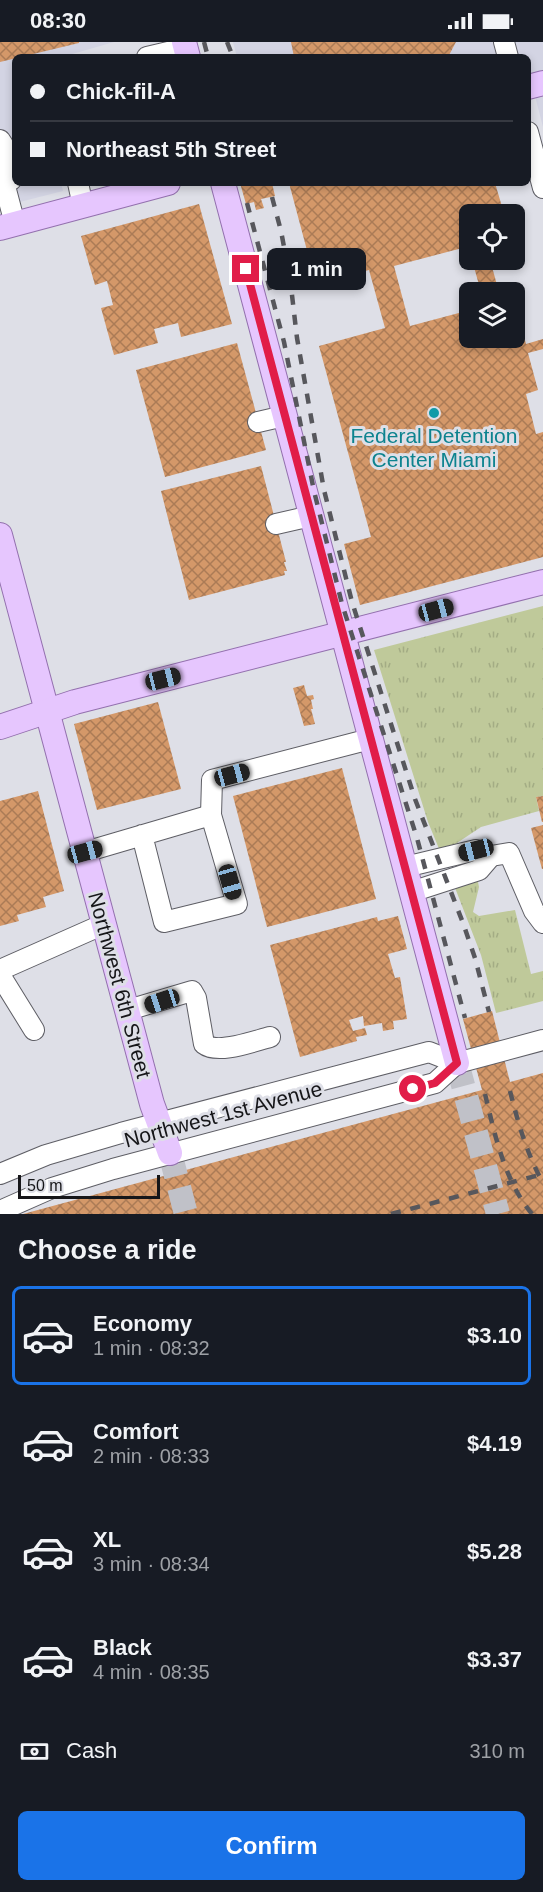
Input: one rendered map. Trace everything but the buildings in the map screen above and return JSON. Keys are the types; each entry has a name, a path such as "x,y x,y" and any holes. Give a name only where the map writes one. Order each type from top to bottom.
{"main road":[{"path":"7,226 80,194 144,186"},
{"path":"223,186 457,1063"},
{"name":"Northwest 6th Street","path":"0,535 158,1124 170,1153"},
{"path":"0,727 75,702 543,582"}],"street":[{"path":"162,54 186,49"},
{"path":"0,140 7,151 12,170"},
{"path":"531,143 543,188"},
{"path":"0,168 7,226"},
{"path":"3,189 12,176"},
{"path":"258,423 284,416"},
{"path":"276,524 311,516"},
{"path":"142,835 164,922 237,904 211,814 212,780 370,739"},
{"path":"85,852 211,814"},
{"path":"405,867 476,850 491,856 509,853 534,911 543,924"},
{"path":"411,892 479,870 491,856"},
{"path":"0,970 104,924"},
{"path":"0,975 34,1030"},
{"path":"128,1010 192,991 196,998 204,1044 209,1048 221,1049 270,1037"},
{"name":"Northwest 1st Avenue","path":"0,1211 58,1186 170,1153 435,1083 457,1063 543,1040"},
{"name":"Northwest 1st Avenue","path":"0,1174 46,1155 429,1052 457,1063"}],"shaded area":[{"path":"0,42 114,42 72,54 12,54 12,186 62,186 63,191 0,207"},
{"path":"233,42 543,42 543,127 531,81 531,54 236,54"}],"green space":[{"path":"543,606 543,796 536,797 539,811 481,827 442,856 428,822 374,650"},
{"path":"477,877 479,887 473,912 479,916 515,910 531,974 543,971 543,1001 496,1013 481,955 452,880"}],"tunnel":[{"path":"457,1063 498,1214"},
{"path":"170,1153 186,1214"}],"railway":[{"path":"204,42 207,54"},
{"path":"227,42 232,54"},
{"path":"272,197 290,278 297,338 324,490 352,602 415,799 475,958 489,1012"},
{"path":"247,203 284,342 314,491 342,604 417,838 465,1018"},
{"path":"510,1091 532,1161 543,1183"},
{"path":"485,1094 507,1172 522,1201 532,1214"},
{"path":"391,1214 543,1174"}],"place":[{"name":"Federal Detention Center Miami","path":"434,413"}],"route":[{"path":"246,269 457,1063 435,1083 413,1089"}]}
